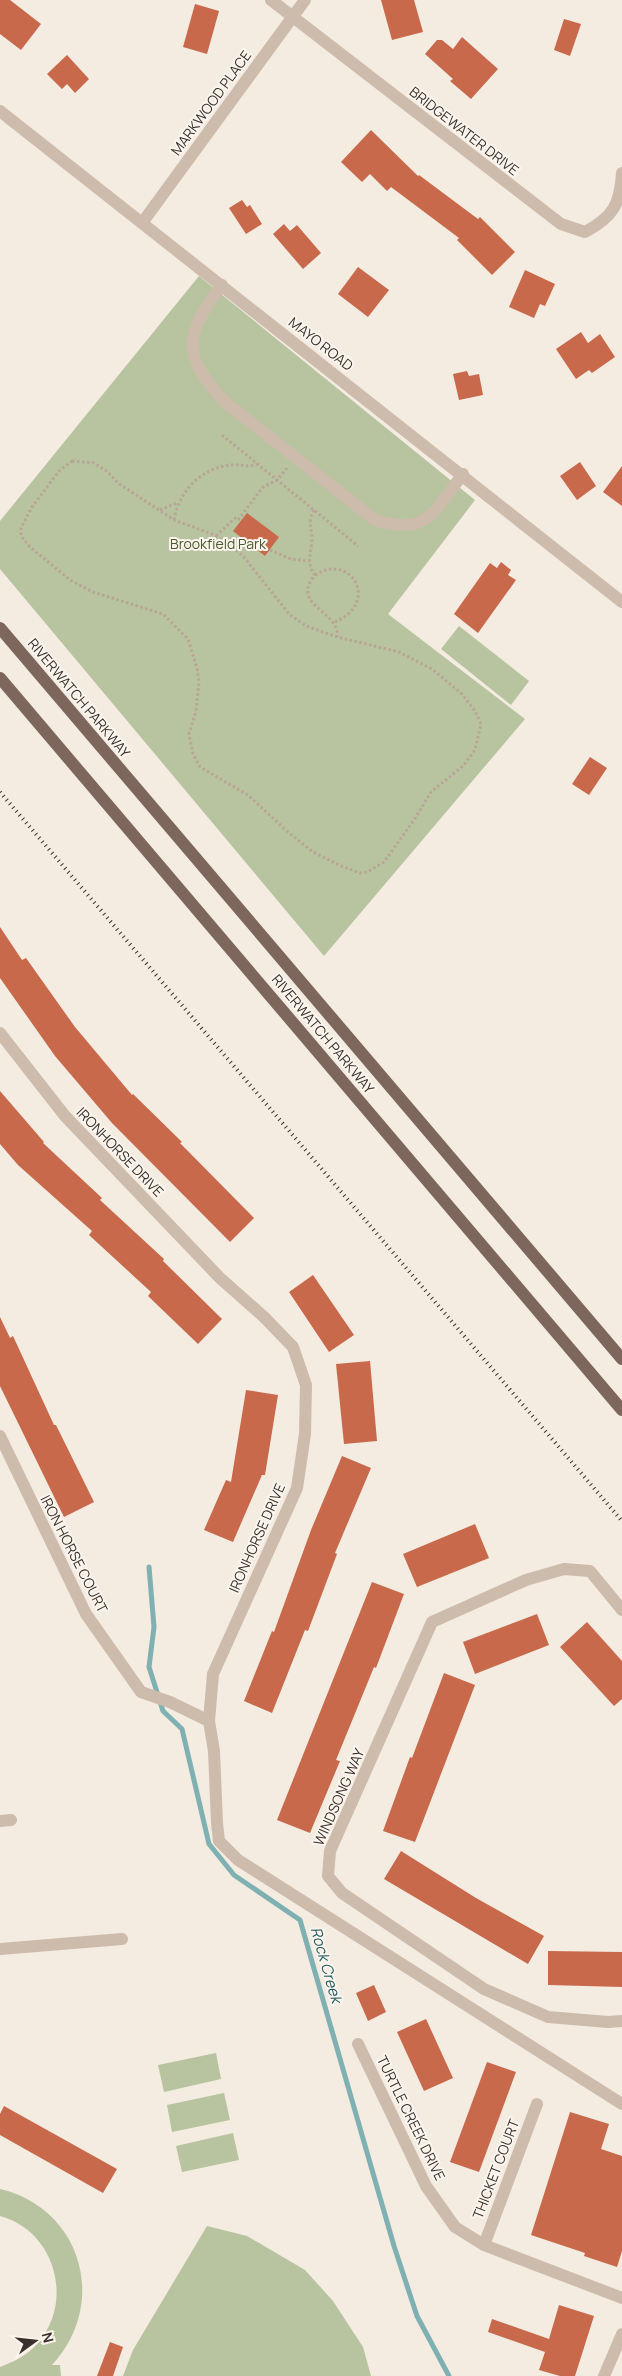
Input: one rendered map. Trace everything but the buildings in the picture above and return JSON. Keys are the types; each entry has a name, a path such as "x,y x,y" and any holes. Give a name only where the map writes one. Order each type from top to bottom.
{"main road":[{"name":"RIVERWATCH PARKWAY","path":"0,628 622,1359"},
{"name":"RIVERWATCH PARKWAY","path":"0,678 622,1410"}],"street":[{"name":"BRIDGEWATER DRIVE","path":"271,0 561,224 585,232 604,222 616,206 622,173"},
{"name":"MARKWOOD PLACE","path":"142,223 305,0"},
{"name":"MAYO ROAD","path":"0,111 463,474 622,602"},
{"path":"222,285 205,307 196,324 192,350 199,369 225,402 375,520 393,526 418,524 428,518 463,474"},
{"name":"IRONHORSE DRIVE","path":"0,1033 64,1116 220,1278 264,1317 293,1347 306,1385 305,1434 297,1488 213,1674 209,1721 214,1751 219,1841 238,1860 622,2104"},
{"name":"IRON HORSE COURT","path":"0,1436 86,1614 141,1692 170,1702 209,1721"},
{"name":"WINDSONG WAY","path":"622,1610 590,1572 564,1569 526,1580 432,1622 330,1851 328,1876 342,1894 484,1989 548,2017 608,2022 622,2021"},
{"path":"0,1949 122,1939"},
{"name":"TURTLE CREEK DRIVE","path":"358,2044 426,2186 456,2227 484,2245 622,2298"},
{"name":"THICKET COURT","path":"484,2245 537,2104"},
{"path":"604,2376 622,2334"}],"path":[{"path":"222,435 358,546"},
{"path":"72,461 94,463 108,472 118,483 174,520 216,536 243,556 290,615 306,626 337,638 400,652 432,668 462,694 475,711 481,724 474,750 463,766 434,788 384,862 367,872 351,870 313,852 248,795 207,773 200,767 193,754 189,734 198,695 197,668 188,639 163,614 93,592 70,580 29,546 21,536 21,528 32,507 58,471 72,461"},
{"path":"174,520 177,503 193,483 205,472 225,466 253,466 258,464"},
{"path":"216,536 235,518 238,520 263,487 277,480"},
{"path":"160,510 177,503"},
{"path":"314,510 308,524 312,541 309,561 311,570 315,574"},
{"path":"270,550 291,559 309,561"},
{"path":"315,574 335,570 349,574 357,582 359,588 357,601 350,611 335,622"},
{"path":"315,574 309,586 310,600 316,609 335,622 338,629 337,638"}],"green space":[{"name":"Brookfield Park","path":"199,276 475,500 388,614 525,719 324,956 0,569 0,521"},
{"path":"459,626 529,681 511,705 441,649"},
{"path":"216,2053 221,2079 164,2092 158,2065"},
{"path":"224,2093 230,2120 172,2132 167,2105"},
{"path":"233,2133 239,2160 182,2172 176,2146"},
{"path":"0,2189 28,2200 51,2216 68,2237 78,2261 82,2288 79,2314 69,2341 52,2365 60,2365 61,2376 0,2376 0,2367 30,2351 38,2343 49,2326 55,2307 56,2288 53,2269 46,2251 34,2236 19,2224 0,2216"},
{"path":"207,2226 247,2236 305,2270 333,2301 363,2347 371,2376 123,2376 133,2350"}],"waterway":[{"name":"Rock Creek","path":"149,1567 154,1627 149,1667 163,1711 182,1729 209,1844 234,1875 300,1920 394,2246 417,2316 449,2376"}],"railway":[{"path":"0,792 622,1521"}]}
